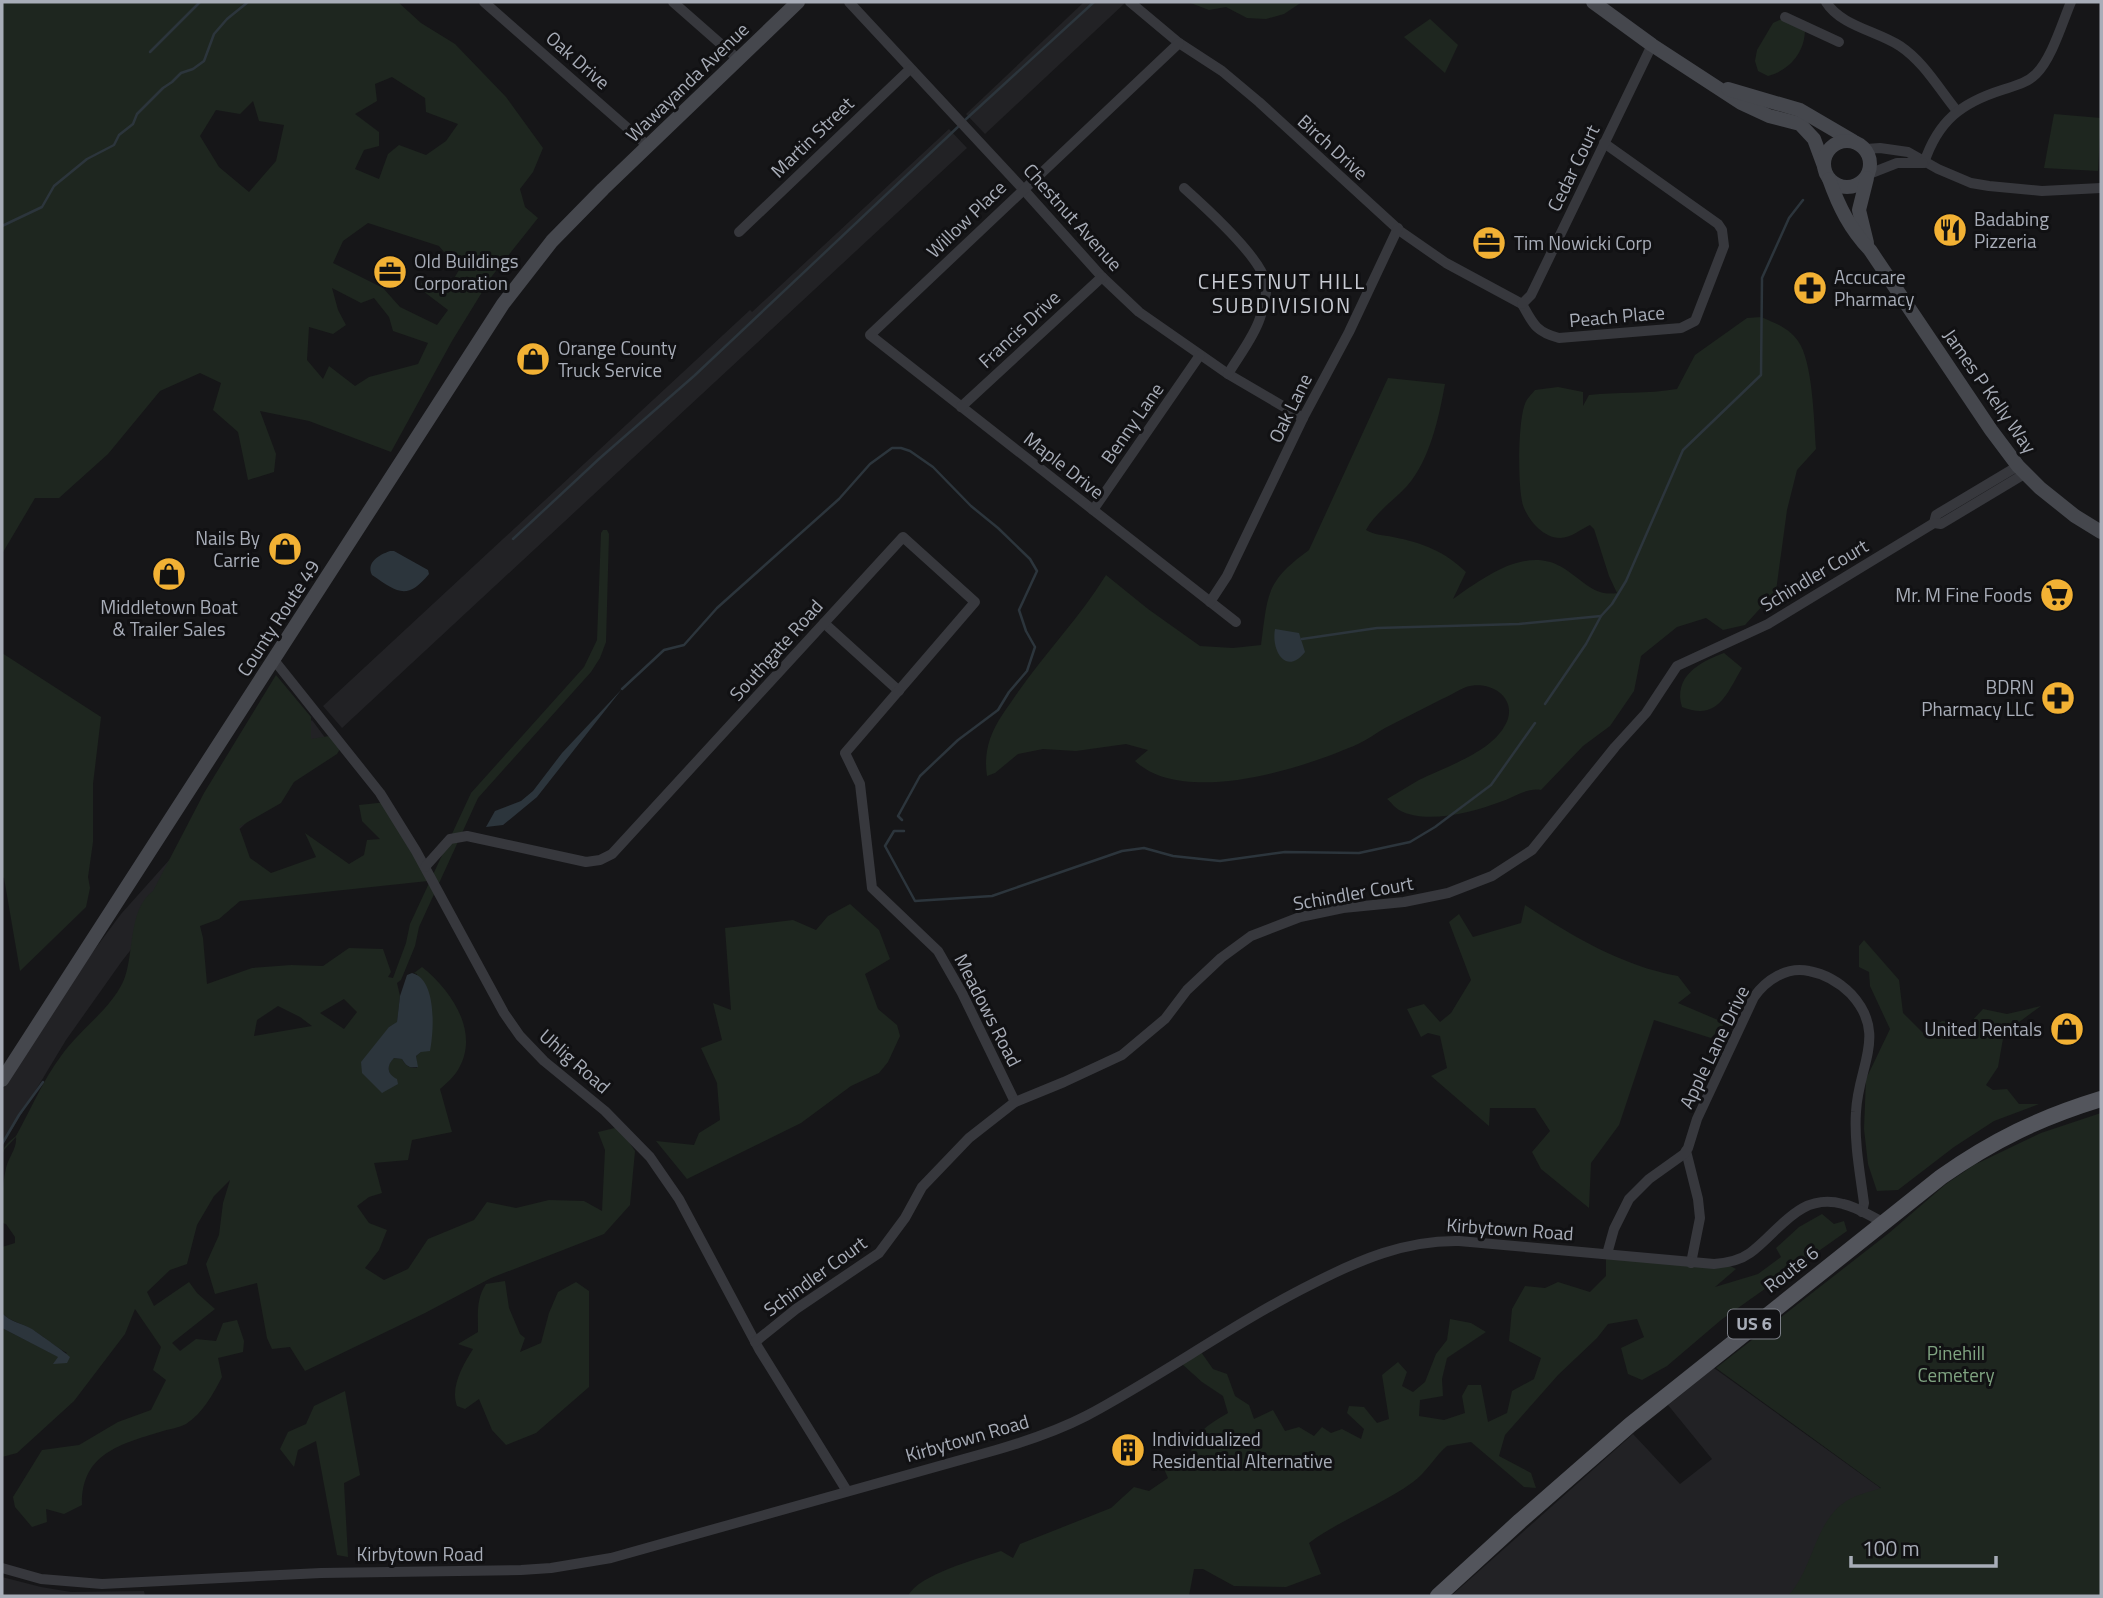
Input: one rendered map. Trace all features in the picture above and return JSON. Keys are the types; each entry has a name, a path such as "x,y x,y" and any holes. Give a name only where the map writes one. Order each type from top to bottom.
{"main road":[{"name":"Route 6","path":"1438,1596 1630,1425 1941,1177 1998,1140 2035,1122 2101,1099"}],"street":[{"name":"Oak Drive","path":"484,2 648,146"},
{"path":"673,2 739,60"},
{"name":"Wawayanda Avenue","path":"603,189 799,2"},
{"name":"Chestnut Avenue","path":"849,2 1023,188 1102,277 1139,312 1228,374 1303,418"},
{"name":"Birch Drive","path":"1130,2 1179,43 1222,71 1259,102 1398,228 1446,263 1522,304"},
{"path":"1593,2 1652,45 1707,80 1733,91 1800,110 1860,145 1871,161 1868,176"},
{"path":"1826,2 1838,15 1891,40 1916,59 1957,111"},
{"path":"1924,163 1931,141 1946,120 1957,111 1977,99 2024,83 2035,75 2044,64 2071,2"},
{"path":"1785,17 1839,42"},
{"name":"Willow Place","path":"870,335 1179,43"},
{"name":"Cedar Court","path":"1522,304 1531,295 1652,45"},
{"name":"Martin Street","path":"738,232 910,69"},
{"name":"James P Kelly Way","path":"1707,80 1758,112 1800,124 1814,139 1840,208 1852,230 1870,250 1991,430 2022,470 2075,516 2101,532"},
{"path":"1924,163 1897,163 1848,188 1835,184 1827,173 1825,158 1832,146 1846,141 1908,152 1924,163 1971,183 2042,191 2101,188"},
{"name":"Peach Place","path":"1522,304 1533,324 1543,334 1559,338 1681,328 1695,321 1724,246 1722,230 1718,224 1604,143"},
{"name":"James P Kelly Way","path":"1868,176 1860,202 1860,218 1870,250"},
{"path":"1184,188 1216,216 1258,266 1265,281 1265,298 1260,321 1228,374"},
{"name":"County Route 49","path":"2,1080 503,304 552,241 603,189"},
{"name":"Oak Lane","path":"1210,602 1227,576 1398,228"},
{"name":"Francis Drive","path":"961,407 1102,277"},
{"name":"Maple Drive","path":"870,335 1236,622"},
{"name":"Benny Lane","path":"1093,510 1200,355"},
{"name":"Schindler Court","path":"755,1342 796,1309 879,1253 905,1218 922,1187 943,1162 968,1139 1015,1102 1122,1055 1165,1018 1187,989 1221,958 1251,936 1300,917 1448,893 1492,876 1532,850 1646,713 1678,666 1768,624 1934,523 1936,514 2022,470"},
{"name":"Southgate Road","path":"425,867 450,839 467,836 586,862 600,860 612,854 903,537 975,602 845,753"},
{"path":"824,623 899,691"},
{"name":"Uhlig Road","path":"274,660 380,793 425,867 504,1013 520,1036 544,1061 605,1111 650,1157 679,1199 755,1342 847,1491"},
{"name":"Meadows Road","path":"845,753 859,784 872,888 938,951 962,993 1015,1102"},
{"name":"Apple Lane Drive","path":"1686,1151 1754,997 1769,981 1785,972 1815,972 1844,988 1862,1007 1869,1024 1869,1042 1856,1116 1864,1203 1862,1212"},
{"path":"1607,1254 1614,1229 1629,1199 1649,1179 1686,1151 1700,1218 1691,1263"},
{"name":"Kirbytown Road","path":"2,1568 41,1579 102,1584 321,1573 551,1568 640,1551 996,1450 1069,1424 1283,1298 1352,1265 1401,1247 1430,1241 1459,1241 1714,1264 1739,1259 1757,1247 1790,1215 1809,1205 1831,1202 1847,1205 1883,1222"}],"shaded area":[{"path":"1084,2 1125,3 985,134 966,114"},
{"path":"949,129 967,148 342,728 323,706"},
{"path":"390,551 428,570 429,574 408,591 388,586 372,575 371,566 378,557"},
{"path":"1275,629 1299,633 1305,652 1298,659 1292,662 1281,658 1275,645"},
{"path":"622,689 537,797 503,825 486,827 495,811 521,801 533,791 562,753"},
{"path":"312,720 329,743 218,850 162,910 66,1040 2,1146 2,1090 66,988 121,914 196,830"},
{"path":"412,973 420,977 430,995 433,1019 430,1051 416,1056 418,1067 408,1066 402,1059 394,1058 389,1070 398,1084 382,1093 362,1073 361,1062 389,1027 397,1022 400,996 407,975"},
{"path":"2,1313 32,1329 63,1351 70,1357 67,1363 53,1364 58,1357 2,1328"},
{"path":"1714,1368 1879,1487 1989,1596 1451,1596 1633,1434 1680,1484 1712,1459 1668,1405"},
{"path":"2,1577 71,1592 144,1591 145,1596 2,1596"}],"green space":[{"path":"2,2 398,2 421,23 455,44 506,97 543,148 533,172 520,189 525,207 538,218 492,276 452,341 391,452 309,421 260,411 276,454 274,472 248,480 238,432 213,410 221,383 200,373 160,391 108,454 59,498 35,498 2,554","holes":["392,77 425,98 426,112 458,124 446,141 426,155 399,145 388,154 379,179 355,169 364,150 379,146 379,132 355,114 377,101 375,84","253,101 259,121 284,125 276,161 249,192 219,167 200,136 216,110 240,114","368,223 439,246 459,270 447,290 421,283 423,291 448,310 437,325 400,307 383,288 333,263 343,241","332,288 361,303 374,298 389,317 393,331 428,343 418,364 369,377 355,386 329,366 323,379 307,360 309,327 333,334 346,325 338,310"]},
{"path":"1188,2 1302,2 1284,14 1266,19 1247,18 1226,7 1209,10"},
{"path":"1788,16 1805,29 1802,45 1789,65 1768,76 1758,71 1755,61 1757,50 1773,23"},
{"path":"1430,19 1458,45 1445,73 1404,37"},
{"path":"2054,114 2101,118 2098,171 2044,168"},
{"path":"1761,317 1790,333 1803,350 1812,393 1816,449 1797,470 1787,510 1776,591 1745,625 1723,630 1706,618 1677,627 1641,656 1634,691 1610,726 1583,746 1541,790 1525,791 1477,810 1436,817 1410,814 1398,809 1387,799 1477,752 1497,736 1508,717 1506,700 1494,689 1476,685 1463,688 1335,754 1245,779 1183,781 1156,774 1135,761 1148,750 1126,744 1076,751 1043,749 1018,754 995,773 987,776 988,748 999,720 1106,575 1200,646 1233,648 1261,645 1271,590 1284,571 1309,550 1388,378 1445,384 1436,424 1422,464 1407,486 1366,530 1423,545 1458,565 1466,572 1453,599 1492,573 1507,566 1536,560 1551,562 1565,569 1595,590 1617,593 1594,529 1590,525 1568,537 1554,537 1538,528 1524,508 1519,456 1521,425 1527,400 1535,390 1558,387 1583,392 1583,406 1589,395 1677,389 1695,355 1747,318"},
{"path":"607,530 609,534 606,642 600,658 591,672 478,798 419,927 415,946 401,980 397,983 400,996 397,1023 389,1027 385,1091 391,1076 390,1062 394,1058 402,1059 408,1066 417,1068 416,1056 421,1052 417,974 414,973 422,967 452,999 464,1026 465,1054 455,1074 440,1089 452,1132 412,1140 408,1160 374,1163 382,1193 369,1197 357,1206 369,1223 387,1230 379,1250 365,1268 384,1280 408,1269 428,1239 474,1220 487,1202 516,1208 549,1200 584,1201 602,1211 605,1150 598,1132 619,1127 635,1151 630,1205 604,1234 491,1278 305,1371 290,1347 272,1349 267,1338 257,1283 215,1294 206,1264 219,1235 223,1203 230,1180 214,1196 197,1225 187,1264 170,1270 147,1292 154,1306 189,1282 215,1309 172,1343 180,1351 196,1339 216,1341 223,1323 237,1320 244,1341 243,1352 218,1358 222,1377 207,1403 192,1420 180,1427 131,1441 106,1454 88,1474 83,1488 82,1505 64,1514 46,1509 47,1522 32,1527 15,1507 13,1497 42,1450 79,1445 118,1422 151,1410 166,1380 153,1370 161,1347 135,1309 125,1334 74,1401 17,1453 2,1457 2,1328 59,1357 54,1363 67,1353 2,1313 2,1247 15,1243 15,1237 6,1224 2,1223 3,1188 16,1137 4,1150 2,1157 2,1153 6,1145 16,1136 61,1056 110,1002 123,982 139,910 153,891 204,793 276,675 311,717 311,739 335,735 343,744 337,754 294,782 281,803 239,827 250,858 271,873 316,857 305,833 349,864 364,855 367,840 380,839 362,821 359,805 387,802 428,881 240,901 219,919 200,926 207,984 252,968 323,966 349,948 383,949 391,972 388,977 393,978 410,924 471,793 584,667 597,640 601,533","holes":["344,999 357,1012 344,1029 320,1013","278,1006 300,1017 312,1026 254,1036 257,1020"]},
{"path":"2,653 101,717 93,784 93,842 86,907 20,971 2,877"},
{"path":"1724,653 1742,668 1720,703 1704,711 1682,707 1681,687 1690,672"},
{"path":"850,904 879,930 890,959 865,974 878,1009 897,1025 900,1036 888,1062 879,1073 851,1086 801,1123 687,1179 656,1141 694,1145 699,1133 720,1120 717,1083 701,1048 722,1040 713,1003 731,1010 725,928 793,920 816,930 828,916"},
{"path":"1525,905 1561,928 1617,957 1678,976 1691,993 1678,1003 1725,1023 1711,1038 1654,1020 1619,1125 1591,1163 1589,1208 1541,1169 1532,1152 1550,1131 1535,1108 1490,1108 1489,1126 1431,1076 1447,1068 1440,1036 1428,1033 1421,1037 1407,1009 1424,1004 1440,1022 1451,1013 1471,980 1449,922 1459,914 1473,937 1521,923"},
{"path":"1864,940 1899,980 1903,1013 1924,1034 1942,1021 1969,1024 1983,1009 2007,1014 2041,1006 2004,1033 1998,1067 1986,1085 1993,1090 2007,1089 2019,1104 2039,1104 1994,1121 1954,1147 1898,1190 1877,1191 1868,1164 1864,1129 1866,1079 1890,1029 1870,986 1869,972 1859,967 1859,946"},
{"name":"Pinehill Cemetery","path":"2101,1113 2101,1596 1788,1596 1835,1511 1853,1497 1881,1488 1716,1368 1889,1233 1946,1184 1974,1165 2041,1133"},
{"path":"1822,1214 1834,1224 1844,1221 1847,1231 1721,1320 1667,1366 1642,1380 1628,1374 1621,1348 1644,1337 1637,1319 1608,1324 1505,1435 1499,1456 1531,1473 1536,1488 1524,1487 1471,1442 1447,1446 1413,1482 1309,1543 1321,1574 1286,1587 1234,1586 1203,1569 1194,1569 1189,1596 908,1596 924,1581 964,1563 1001,1551 1013,1558 1020,1544 1111,1508 1134,1487 1149,1491 1168,1478 1161,1462 1190,1461 1197,1438 1213,1422 1228,1413 1223,1396 1182,1364 1201,1352 1213,1369 1227,1374 1235,1396 1249,1405 1254,1419 1273,1410 1285,1431 1299,1427 1314,1436 1322,1427 1331,1433 1342,1429 1361,1439 1364,1429 1347,1413 1349,1406 1364,1407 1377,1423 1389,1419 1382,1375 1398,1362 1407,1372 1402,1386 1413,1392 1425,1382 1436,1354 1447,1340 1450,1319 1471,1323 1486,1332 1447,1358 1442,1379 1443,1396 1420,1400 1419,1416 1444,1420 1465,1413 1462,1396 1468,1385 1481,1385 1488,1422 1507,1413 1512,1391 1534,1379 1541,1358 1509,1341 1512,1309 1525,1286 1545,1288 1558,1282 1590,1292 1606,1276 1606,1257 1671,1261 1680,1266 1709,1260 1736,1269 1715,1287 1758,1274 1781,1257 1776,1248 1799,1227"},
{"path":"505,1281 509,1308 520,1334 525,1338 520,1352 541,1343 558,1292 576,1282 589,1291 589,1387 536,1433 506,1445 492,1430 479,1399 465,1409 457,1406 455,1399 456,1384 473,1349 458,1344 478,1332 479,1301 486,1284"},
{"path":"345,1391 360,1475 344,1483 348,1557 337,1555 316,1441 298,1450 294,1467 280,1449 288,1432 306,1424 314,1406"}],"waterway":[{"path":"150,52 200,2"},
{"path":"2,226 42,207 54,186 87,159 114,145 119,135 133,124 137,114 163,88 181,73 204,61 214,34 248,2"},
{"path":"965,120 1094,2"},
{"path":"513,539 694,376 960,125"},
{"path":"1545,704 1626,581 1683,450 1761,375 1762,278 1789,218 1803,200"},
{"path":"622,689 664,650 684,645 717,608 839,499 870,464 892,448 910,451 933,467 971,506 998,528 1030,559 1037,571 1019,610 1035,647 1027,671 998,710 958,740 920,776 898,816 902,820"},
{"path":"1302,639 1377,628 1519,624 1601,616"},
{"path":"904,831 894,831 885,846 915,901 992,896 1122,851 1144,848 1173,856 1220,861 1285,852 1359,853 1410,842 1435,827 1491,785 1535,723"},
{"path":"2,1144 43,1082"}],"place":[{"name":"Badabing Pizzeria","path":"1950,230"},
{"name":"Tim Nowicki Corp","path":"1489,243"},
{"name":"Old Buildings Corporation","path":"390,272"},
{"name":"Accucare Pharmacy","path":"1810,288"},
{"name":"Orange County Truck Service","path":"533,359"},
{"name":"Nails By Carrie","path":"285,549"},
{"name":"Middletown Boat & Trailer Sales","path":"169,574"},
{"name":"Mr. M Fine Foods","path":"2057,595"},
{"name":"BDRN Pharmacy LLC","path":"2058,698"},
{"name":"United Rentals","path":"2067,1029"},
{"name":"Individualized Residential Alternative","path":"1128,1450"}],"district":[{"name":"CHESTNUT HILL SUBDIVISION","path":"1282,294"}]}
